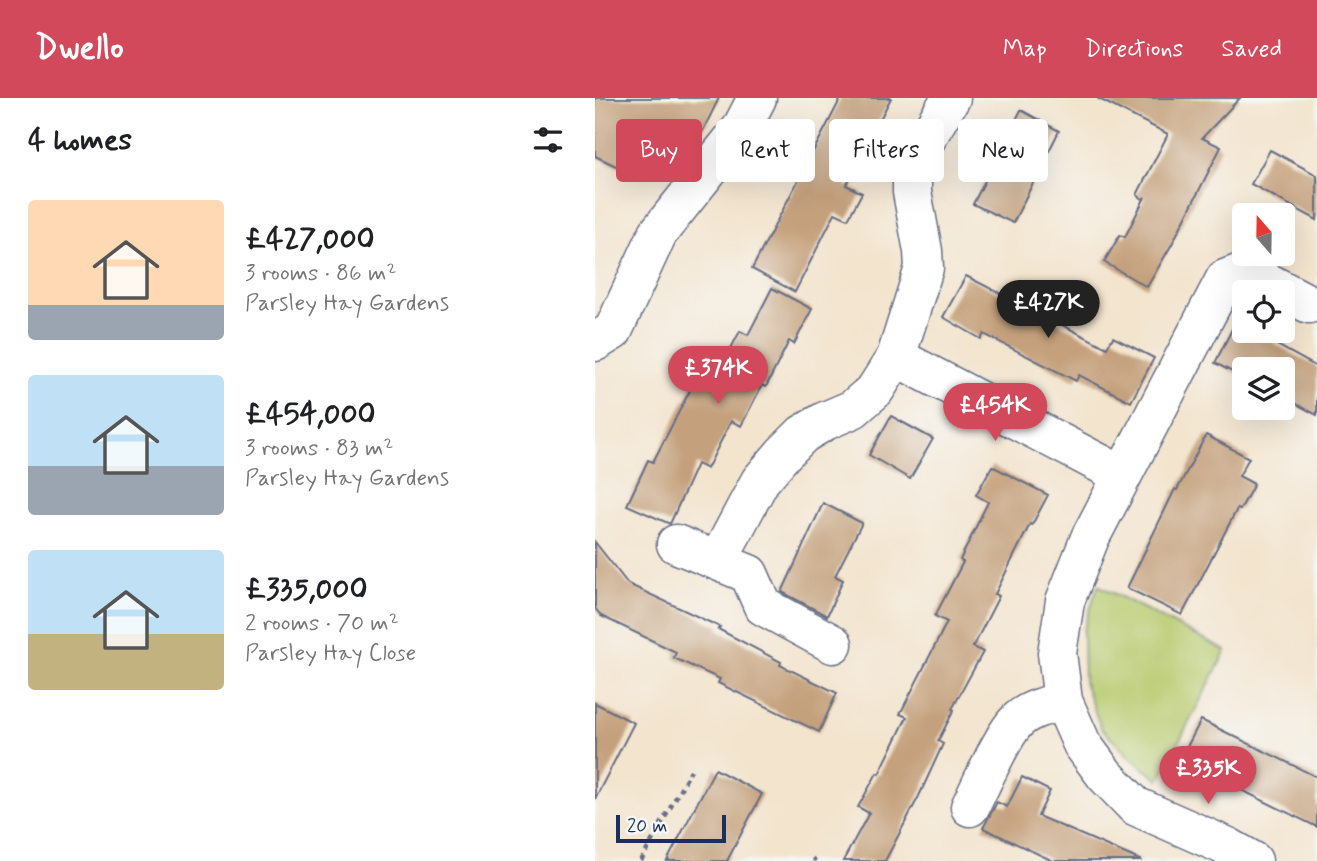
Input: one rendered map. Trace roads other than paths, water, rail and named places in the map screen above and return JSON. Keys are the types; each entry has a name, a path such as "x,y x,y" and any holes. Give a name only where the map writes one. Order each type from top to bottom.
{"street":[{"path":"595,342 613,331 658,233 741,129 757,98"},
{"path":"718,560 760,481 775,463 803,434 853,409 875,390 896,357 924,268 912,192 912,175 922,146 951,98"},
{"path":"1253,861 1229,847 1135,806 1105,775 1082,744 1063,701 1057,653 1065,601 1090,538 1225,279 1246,271 1308,304"},
{"path":"896,357 1122,475"},
{"path":"676,544 748,574 763,606 833,644"},
{"path":"969,807 1018,720 1039,707 1063,701"}]}
